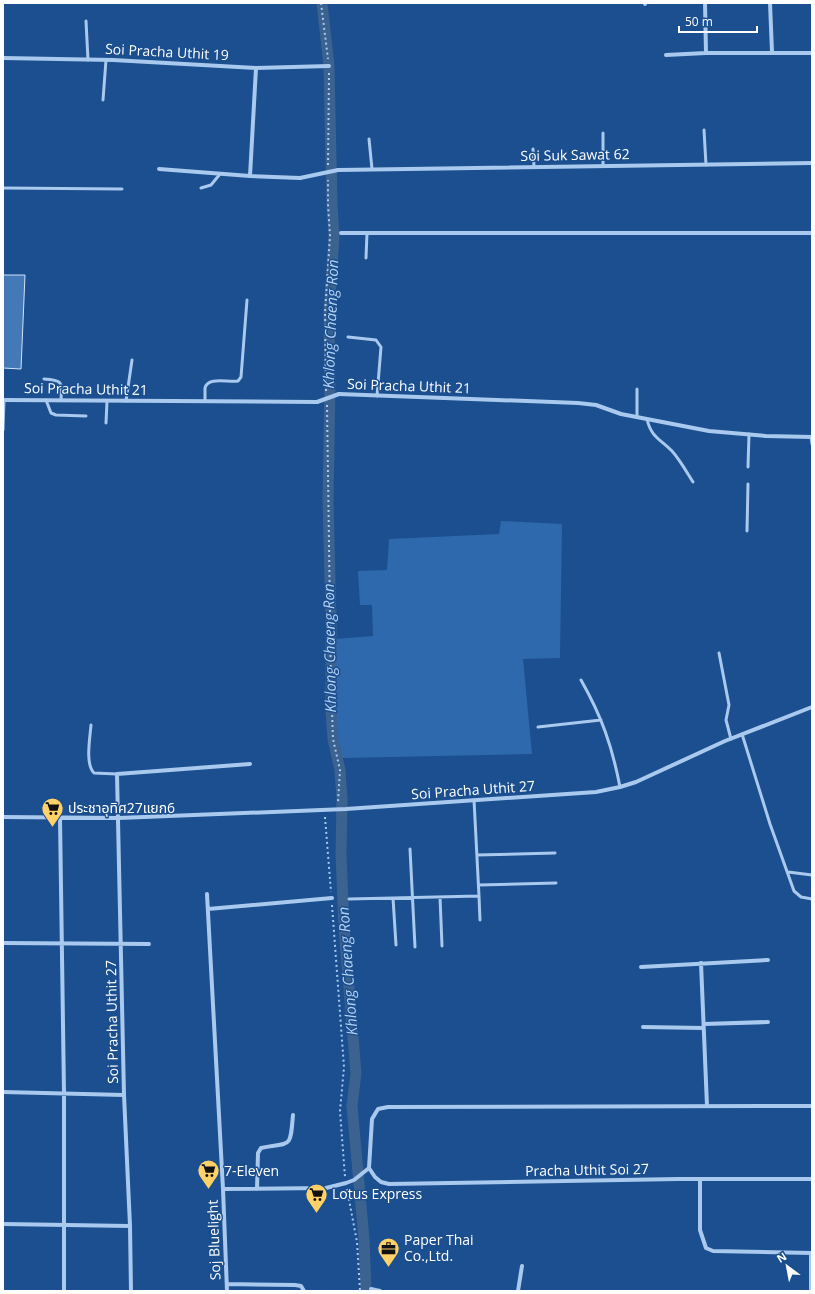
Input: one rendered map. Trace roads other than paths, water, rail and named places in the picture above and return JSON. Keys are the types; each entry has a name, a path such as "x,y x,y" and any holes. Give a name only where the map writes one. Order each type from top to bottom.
{"street":[{"path":"705,3 706,53"},
{"path":"770,3 772,52"},
{"path":"666,55 772,52 812,53"},
{"name":"Soi Pracha Uthit 19","path":"3,58 106,60 256,68 329,66"},
{"path":"250,176 256,68"},
{"name":"Soi Suk Sawat 62","path":"159,169 300,178 338,170 372,169 812,163"},
{"path":"340,233 812,233"},
{"name":"Soi Pracha Uthit 21","path":"3,400 318,402 339,394 578,403 596,405 621,414 709,431 812,437"},
{"name":"Soi Pracha Uthit 27","path":"3,817 119,818 325,810 596,792 636,782 742,734 812,707"},
{"path":"119,818 117,774 250,764"},
{"path":"60,818 64,1093 64,1291"},
{"name":"Soi Pracha Uthit 27","path":"119,818 124,1096 130,1226 131,1291"},
{"path":"207,894 223,1189"},
{"path":"208,910 332,898"},
{"path":"3,944 149,944"},
{"path":"641,967 768,960"},
{"path":"701,963 707,1106"},
{"path":"643,1027 703,1026 768,1022"},
{"path":"3,1092 124,1096"},
{"path":"369,1168 372,1119 378,1109 388,1107 812,1106"},
{"path":"257,1189 258,1153 261,1148 282,1145 288,1142 291,1137 293,1115"},
{"name":"Soj Bluelight","path":"227,1291 223,1189 326,1188 346,1184 354,1180 369,1168"},
{"name":"Pracha Uthit Soi 27","path":"369,1168 375,1177 382,1182 389,1184 700,1179 812,1179"},
{"path":"700,1179 700,1230 706,1248 713,1250 811,1253 811,1291"},
{"path":"3,1224 130,1226"},
{"path":"518,1291 522,1266"},
{"path":"227,1284 295,1285 301,1286 304,1291"},
{"path":"371,1289 380,1291"}],"lane":[{"path":"86,21 88,60"},
{"path":"103,100 106,60"},
{"path":"704,130 706,165"},
{"path":"603,133 603,166"},
{"path":"369,139 372,169"},
{"path":"533,149 534,167"},
{"path":"201,188 211,185 220,174"},
{"path":"3,188 122,189"},
{"path":"366,258 367,233"},
{"path":"205,401 206,387 209,383 214,381 233,382 238,381 241,377 247,300"},
{"path":"348,337 376,340 381,347 377,396"},
{"path":"126,401 132,360"},
{"path":"44,380 57,380 60,382 62,385 61,400"},
{"path":"637,389 637,417"},
{"path":"3,400 3,430"},
{"path":"46,400 51,413 56,415 86,416"},
{"path":"106,423 107,400"},
{"path":"647,419 648,428 679,460 693,482"},
{"path":"748,467 749,434"},
{"path":"812,437 812,444"},
{"path":"747,531 748,484"},
{"path":"718,653 728,705 726,720 731,739"},
{"path":"581,680 602,720 615,760 620,787"},
{"path":"538,727 602,720"},
{"path":"91,725 90,770 94,773 117,774"},
{"path":"742,734 770,824 794,891 801,897 812,898"},
{"path":"474,800 480,920"},
{"path":"410,849 415,947"},
{"path":"477,855 555,853"},
{"path":"788,872 812,875"},
{"path":"479,885 556,883"},
{"path":"349,899 479,896"},
{"path":"393,898 396,945"},
{"path":"440,898 442,946"}],"waterway":[{"name":"Khlong Chaeng Ron","path":"322,3 329,66 334,236 329,313 330,387 328,500 331,620 331,711 333,739 340,770 342,799 341,854 344,927 356,1073 352,1106 364,1239 366,1291"}],"place":[{"name":"ประชาอุทิศ27แยก6","path":"53,828"},
{"name":"7-Eleven","path":"208,1190"},
{"name":"Lotus Express","path":"317,1214"},
{"name":"Paper Thai Co.,Ltd.","path":"389,1268"}]}
